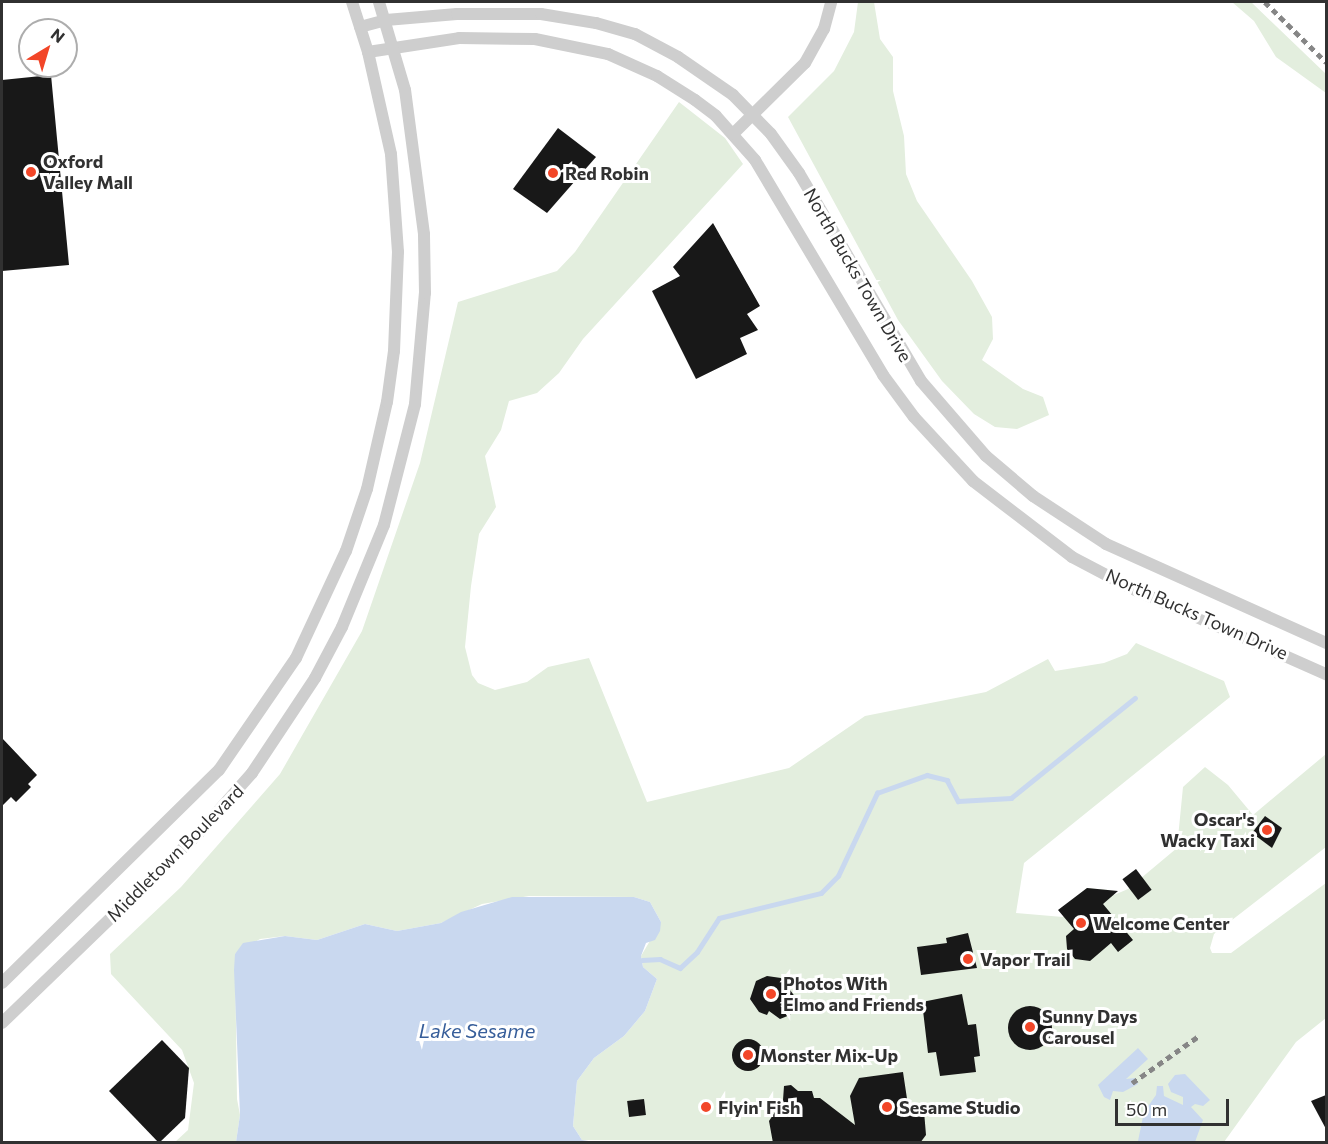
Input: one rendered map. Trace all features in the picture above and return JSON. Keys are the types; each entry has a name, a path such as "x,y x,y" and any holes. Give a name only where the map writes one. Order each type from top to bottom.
{"street":[{"name":"Middletown Boulevard","path":"2,984 219,770 296,658 346,550 367,489 387,402 396,315 395,189 368,52 352,2"},
{"name":"Middletown Boulevard","path":"2,1023 197,836 252,773 315,678 368,569 409,438 420,363 424,293 424,234 416,149 394,48 379,2"},
{"path":"733,134 805,63 824,30 831,2"},
{"name":"North Bucks Town Drive","path":"360,27 386,20 508,12 596,22 635,34 713,79 753,115 799,173 921,381 986,456 1033,496 1106,544 1326,643"},
{"name":"North Bucks Town Drive","path":"368,52 495,37 535,39 585,47 657,76 695,100 733,134 782,201 883,375 914,417 973,481 1072,557 1133,589 1326,674"}],"green space":[{"path":"858,2 874,2 880,39 893,57 893,91 904,136 906,174 917,201 972,281 992,317 993,339 982,360 1023,389 1043,397 1049,415 1017,429 995,427 974,414 942,381 898,320 788,117 834,71 854,32"},
{"path":"1232,2 1251,2 1326,74 1326,93 1276,57 1254,21"},
{"path":"679,102 725,138 743,164 583,339 559,373 537,393 509,401 501,430 485,456 496,507 479,534 471,586 465,647 472,675 478,683 495,690 527,682 548,667 589,658 647,802 789,768 865,716 986,692 1048,659 1055,671 1104,663 1127,654 1136,643 1224,681 1230,697 1024,863 1016,913 1063,917 1071,901 1087,888 1109,890 1114,895 1128,889 1177,848 1183,787 1205,767 1228,785 1253,815 1326,754 1326,847 1214,934 1210,948 1212,953 1231,953 1326,883 1326,1018 1296,1042 1224,1142 582,1140 573,1126 577,1081 594,1058 624,1036 645,1011 657,979 643,967 641,956 661,922 650,902 634,897 529,896 482,904 441,923 397,931 365,924 317,940 285,936 260,939 235,954 237,1099 240,1115 236,1142 175,1142 188,1130 194,1083 182,1050 111,974 110,954 181,887 280,774 362,631 420,463 458,302 557,271 575,252"}],"water":[{"name":"Lake Sesame","path":"512,897 634,897 650,902 661,922 660,931 655,940 646,943 641,956 643,967 657,979 645,1011 624,1036 594,1058 577,1081 573,1126 582,1140 595,1142 236,1142 240,1115 234,970 235,954 243,943 285,936 317,940 365,924 397,931 441,923 461,912"},
{"path":"1138,1048 1148,1059 1126,1079 1135,1078 1138,1084 1123,1092 1113,1091 1110,1100 1104,1097 1098,1085"},
{"path":"1185,1074 1210,1100 1203,1106 1195,1104 1191,1107 1203,1120 1195,1142 1138,1141 1144,1112 1156,1095 1157,1086 1163,1086 1164,1096 1183,1105 1183,1097 1171,1092 1168,1084 1175,1075"}],"building":[{"name":"Oxford Valley Mall","path":"51,78 69,265 2,271 2,80"},
{"name":"Red Robin","path":"558,128 596,157 547,213 513,189"},
{"path":"713,223 760,306 747,314 758,330 740,338 747,354 696,379 652,291 680,276 673,267"},
{"path":"2,738 37,775 28,784 31,787 16,802 11,797 2,806"},
{"name":"Oscar's Wacky Taxi","path":"1265,816 1282,828 1272,848 1252,833"},
{"path":"1136,869 1152,890 1138,900 1122,879"},
{"name":"Welcome Center","path":"1087,888 1118,891 1103,904 1133,940 1118,952 1111,943 1090,961 1075,959 1067,949 1066,936 1074,929 1058,910"},
{"path":"968,933 977,968 921,975 917,947 947,943 946,938"},
{"name":"Photos With Elmo and Friends","path":"767,976 781,978 796,998 790,1015 780,1019 769,1011 767,1015 759,1012 750,999 756,981"},
{"path":"962,994 968,1025 976,1024 980,1056 974,1057 976,1072 940,1076 936,1052 928,1053 922,1002"},
{"name":"Sunny Days Carousel","path":"1030,1006 1046,1012 1052,1028 1046,1044 1030,1050 1014,1044 1008,1028 1014,1012"},
{"name":"Monster Mix-Up","path":"748,1039 760,1043 764,1055 760,1067 748,1071 736,1067 732,1055 736,1043"},
{"path":"162,1040 189,1068 185,1118 159,1143 109,1091"},
{"path":"903,1072 909,1112 924,1111 926,1135 920,1143 773,1143 769,1121 783,1100 784,1086 791,1085 798,1091 812,1091 814,1098 820,1098 855,1125 850,1096 859,1078"},
{"path":"1326,1095 1326,1129 1311,1101"},
{"path":"644,1099 646,1115 629,1117 627,1101"}],"waterway":[{"path":"642,960 660,959 680,968 697,952 719,918 821,893 838,876 877,793 927,775 947,780 958,801 1011,798 1135,698"}],"railway":[{"path":"1265,2 1326,62"},
{"path":"1132,1083 1200,1035"}],"place":[{"name":"Oxford Valley Mall","path":"31,172"},
{"name":"Red Robin","path":"553,173"},
{"name":"Oscar's Wacky Taxi","path":"1267,830"},
{"name":"Welcome Center","path":"1081,923"},
{"name":"Vapor Trail","path":"968,959"},
{"name":"Photos With Elmo and Friends","path":"771,994"},
{"name":"Sunny Days Carousel","path":"1030,1027"},
{"name":"Monster Mix-Up","path":"748,1055"},
{"name":"Flyin' Fish","path":"706,1107"},
{"name":"Sesame Studio","path":"887,1107"}]}
